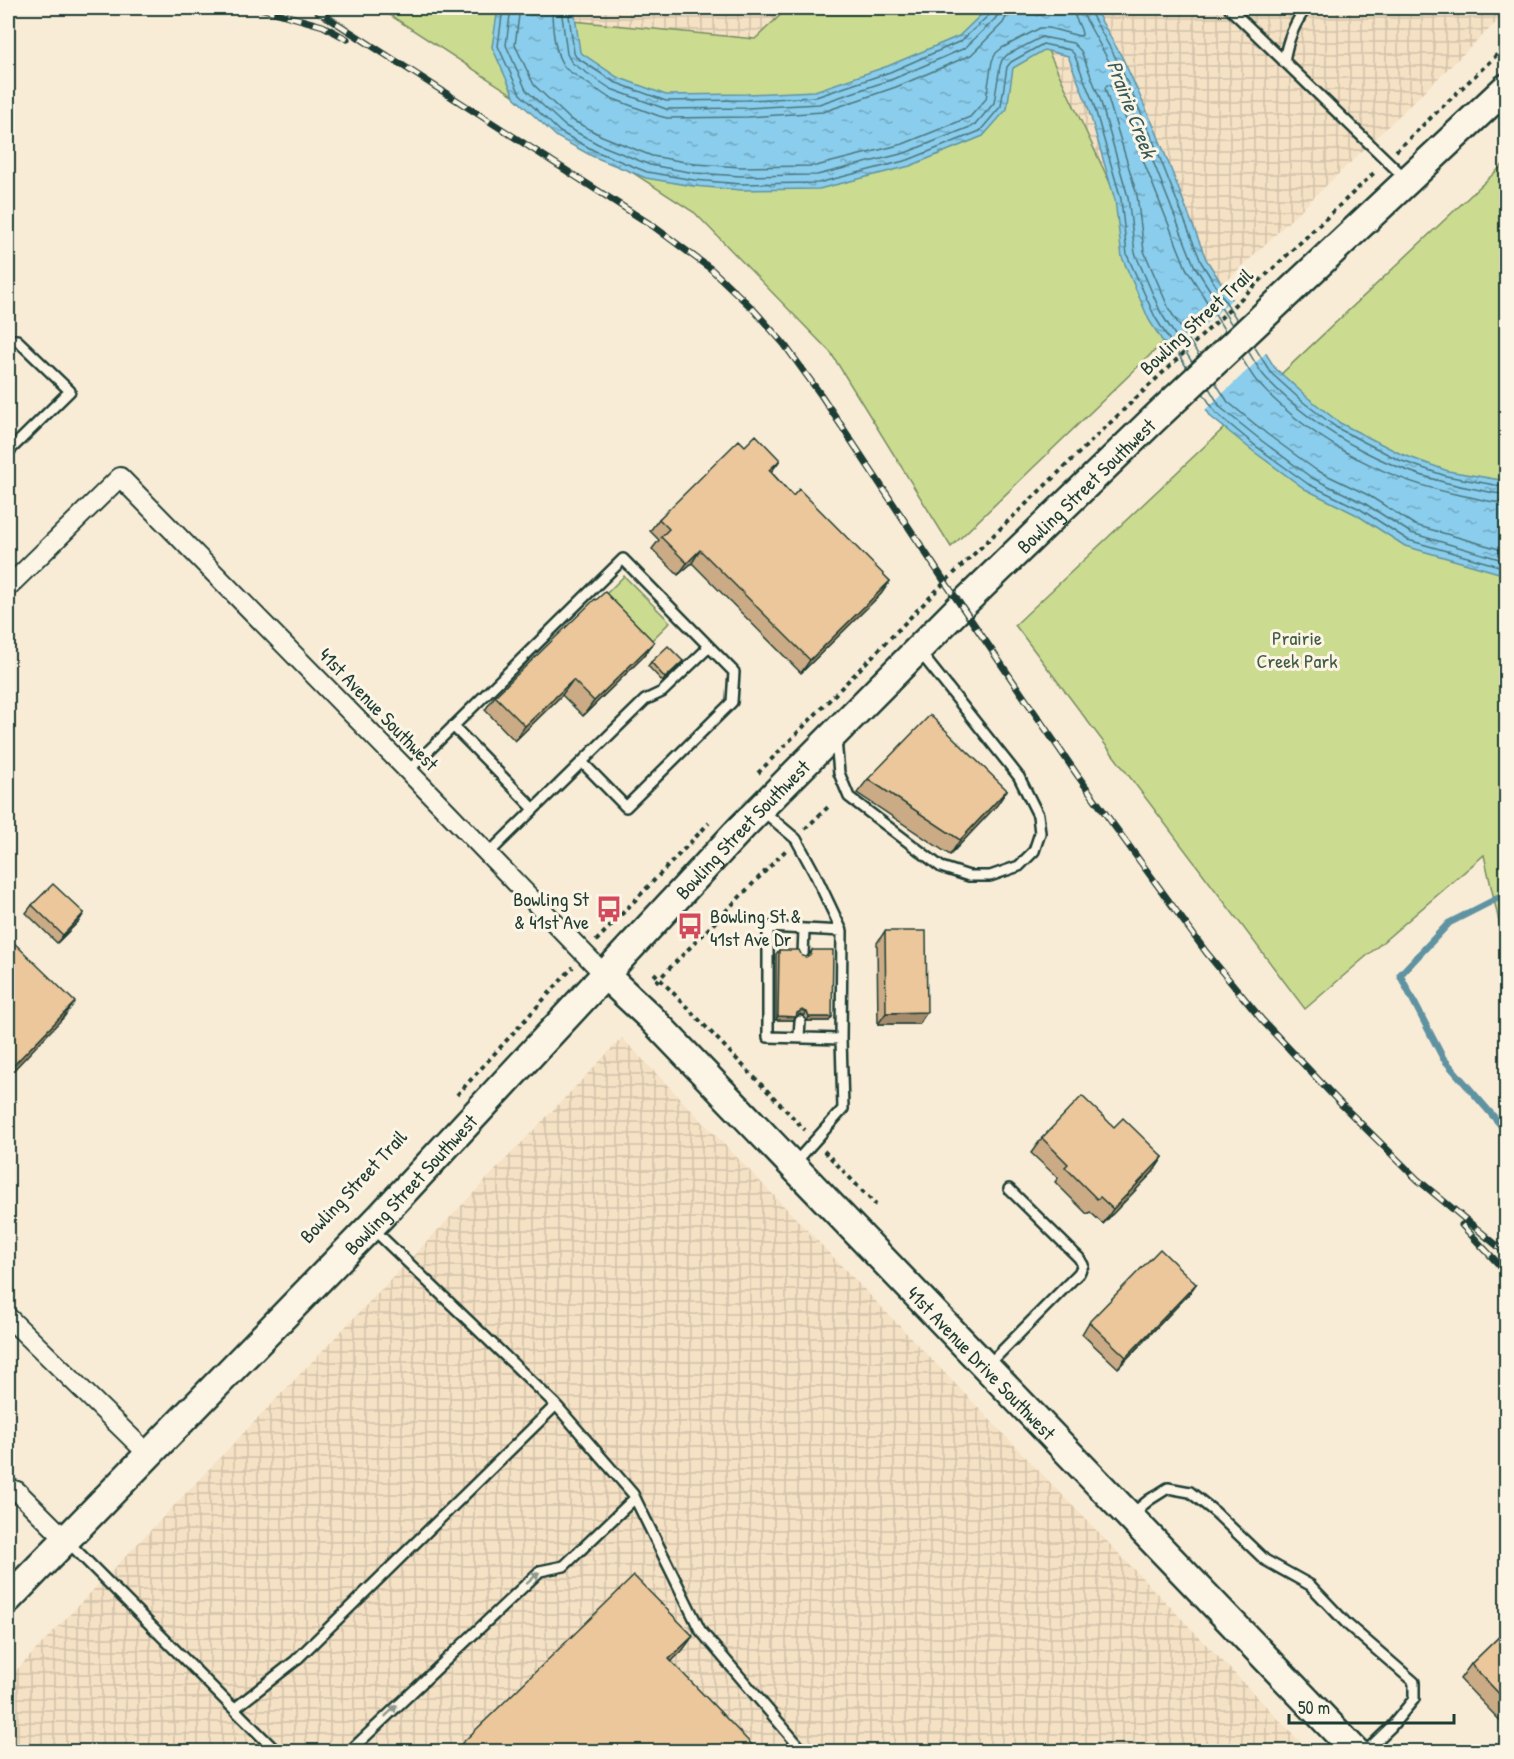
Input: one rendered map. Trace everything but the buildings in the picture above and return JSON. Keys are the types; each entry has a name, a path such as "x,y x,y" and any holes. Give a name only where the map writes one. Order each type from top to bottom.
{"main road":[{"name":"Bowling Street Southwest","path":"8,1599 371,1227 760,808 917,650 1154,419 1506,88"},
{"name":"41st Avenue Drive Southwest","path":"604,974 650,1017 1356,1752"}],"street":[{"name":"41st Avenue Southwest","path":"8,587 120,477 604,974"},
{"path":"8,1317 148,1455"},
{"path":"8,1488 17,1491 66,1540"}],"lane":[{"path":"1229,8 1408,181"},
{"path":"1284,62 1286,44 1296,21 1306,8"},
{"path":"8,340 17,340 69,391 8,452"},
{"path":"408,771 623,559 734,672 732,702 627,807 582,762"},
{"path":"488,854 645,700 662,692 709,646"},
{"path":"835,733 839,773 849,797 941,867 969,876 990,876 1019,866 1034,851 1040,833 1038,815 1019,777 917,650"},
{"path":"453,726 534,809"},
{"path":"760,808 796,839 842,932 843,1109 793,1166"},
{"path":"841,1039 768,1037 768,927 842,932"},
{"path":"803,954 804,930"},
{"path":"799,1037 800,1021"},
{"path":"986,1367 1079,1273 1083,1265 1009,1189"},
{"path":"371,1227 556,1405 633,1494 700,1630 804,1752"},
{"path":"234,1709 295,1661 556,1405"},
{"path":"1130,1516 1168,1488 1190,1492 1215,1512 1264,1560 1310,1585 1347,1625 1414,1682 1414,1699 1391,1727 1365,1752"},
{"path":"349,1752 540,1571 564,1566 635,1498"},
{"path":"66,1540 277,1752"}],"path":[{"name":"Bowling Street Trail","path":"1135,399 1277,265"},
{"path":"658,980 828,807"},
{"path":"654,973 658,980 876,1204"},
{"path":"453,1099 565,975"}],"shaded area":[{"path":"523,8 788,8 755,39 523,16"},
{"path":"1028,8 1506,8 1506,13 1178,328"},
{"path":"622,1038 1309,1751 8,1751 8,1679"}],"green space":[{"path":"379,8 523,8 523,16 755,39 788,8 1028,8 1178,328 951,547 831,353 695,213"},
{"name":"Prairie Creek Park","path":"1506,162 1506,953 1484,855 1305,1009 1015,625"},
{"path":"624,576 670,622 642,650 596,604"}],"water":[{"name":"Prairie Creek","path":"498,8 574,8 580,52 617,77 666,95 815,91 888,66 959,36 988,8 1094,8 1123,59 1156,131 1206,259 1275,368 1340,423 1401,454 1448,471 1506,481 1506,575 1405,546 1357,515 1305,489 1211,417 1149,320 1122,257 1115,200 1087,104 1068,56 1044,50 1013,68 1007,109 983,136 910,166 819,189 741,190 693,186 646,178 592,156 557,137 515,98 492,47"}],"pier":[{"path":"1234,297 1268,351 1204,411 1170,358"}],"waterway":[{"path":"1506,894 1449,923 1400,975 1443,1058 1506,1131"}],"railway":[{"path":"260,8 323,26 347,39"},
{"path":"313,8 653,226 711,269 753,309 784,344 821,395 1078,776 1206,952 1262,1020 1342,1105 1418,1180 1506,1253"},
{"path":"1462,1225 1506,1272"}],"place":[{"name":"Bowling St & 41st Ave","path":"609,909"},
{"name":"Bowling St & 41st Ave Dr","path":"690,926"}]}
